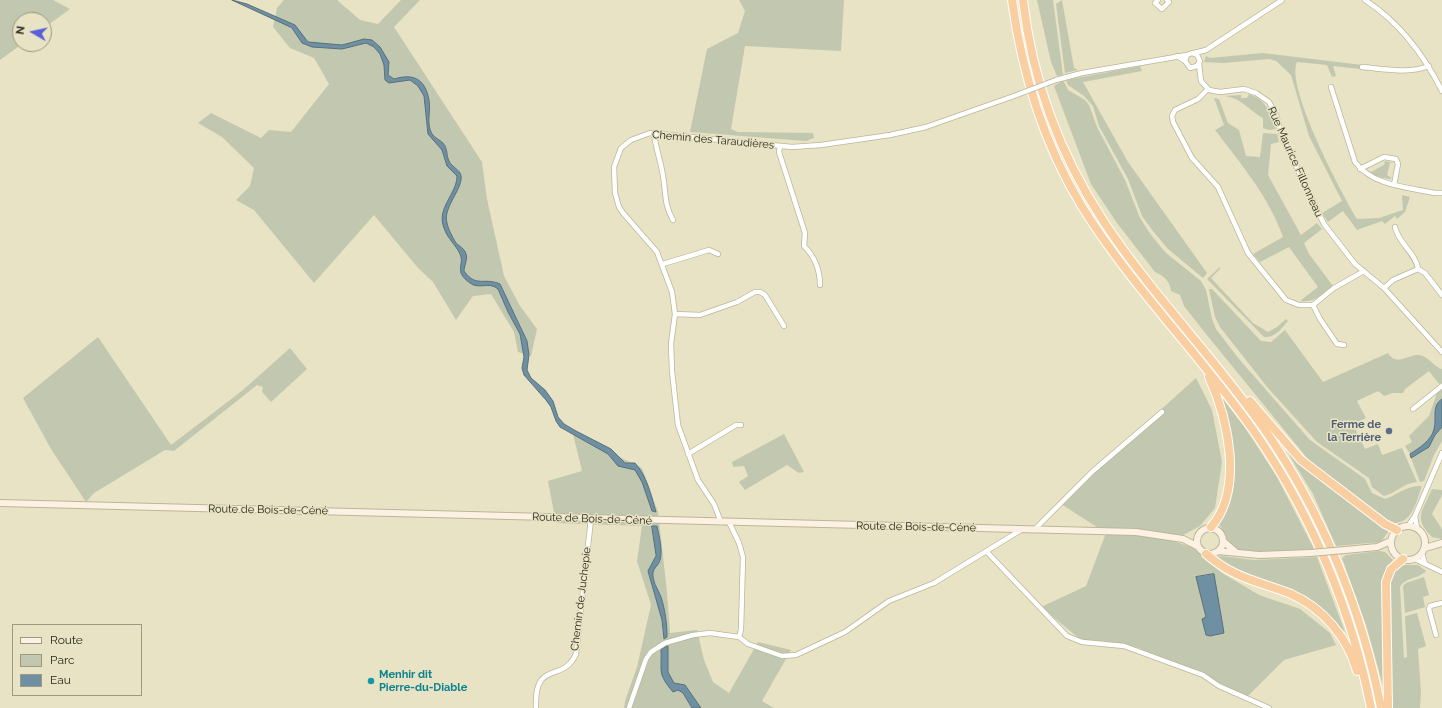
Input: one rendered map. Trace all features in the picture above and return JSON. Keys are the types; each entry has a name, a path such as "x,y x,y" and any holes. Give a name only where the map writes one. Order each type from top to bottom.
{"highway":[{"path":"1012,0 1020,50 1031,93 1049,141 1067,180 1082,206 1117,257 1204,365 1259,438 1283,477 1306,519 1326,563 1350,628 1370,707"},
{"path":"1022,0 1038,79 1056,132 1087,196 1123,249 1248,406 1283,458 1328,542 1362,631 1381,708"},
{"path":"1204,365 1217,394 1224,418 1230,478 1229,490 1222,512 1211,527"},
{"path":"1220,370 1301,460 1385,524 1397,530"},
{"path":"1206,554 1229,571 1292,595 1310,605 1321,614 1338,632 1348,648 1355,664 1363,696 1370,707"},
{"path":"1388,708 1386,582 1391,569 1403,560"}],"street":[{"path":"1158,0 1155,2 1162,9 1169,2 1167,0"},
{"path":"1200,76 1199,58 1206,50 1282,0"},
{"path":"1365,0 1388,18 1416,48 1429,66 1442,91"},
{"path":"1185,61 1187,55 1206,50"},
{"path":"1194,53 1199,58"},
{"name":"Chemin des Taraudières","path":"721,522 714,504 698,480 678,425 672,371 671,344 675,314 672,292 663,264 654,247 619,207 614,183 616,159 621,148 631,140 646,134 654,133 780,146 806,147 890,135 937,124 1056,80 1082,73 1187,55"},
{"path":"1177,56 1185,61 1187,66 1192,68 1200,76 1208,89 1198,99 1175,110 1172,116 1175,128 1192,158 1218,187 1245,247 1286,300 1299,306 1313,305 1334,288 1364,271"},
{"path":"1192,68 1199,64"},
{"path":"1362,67 1398,70 1421,69 1429,66"},
{"path":"1331,87 1355,162 1360,169 1371,177 1394,185 1442,193"},
{"name":"Rue Maurice Fillonneau","path":"1208,89 1217,92 1244,89 1256,93 1269,102 1276,115 1283,140 1320,218 1350,258 1384,288 1442,352"},
{"path":"654,133 663,177 664,201 667,211 673,220"},
{"path":"780,146 779,152 805,233 804,246 811,253 820,275 820,285"},
{"path":"1360,169 1384,157 1396,159 1398,164 1394,185"},
{"path":"1395,227 1397,235 1415,260 1418,269 1425,273 1442,295"},
{"path":"663,264 709,250 718,254"},
{"path":"1384,288 1393,280 1418,269"},
{"path":"675,314 700,316 737,302 755,292 760,292 765,295 784,326"},
{"path":"1313,305 1320,319 1337,344 1344,345"},
{"path":"1414,409 1442,386"},
{"path":"1034,530 1093,471 1162,412"},
{"path":"688,454 736,425 741,425"},
{"path":"1408,526 1415,516 1442,453"},
{"name":"Route de Bois-de-Céné","path":"0,503 1136,532 1183,539"},
{"path":"1415,516 1417,528 1425,538 1441,543"},
{"name":"Chemin de Juchepie","path":"536,708 535,691 538,683 544,677 569,665 576,654 591,519"},
{"path":"729,522 739,543 743,558 742,630 739,637"},
{"path":"1183,539 1197,546 1206,554 1218,551 1259,555 1310,553 1377,547 1391,541 1397,530 1408,526 1417,528"},
{"path":"1183,539 1197,536 1203,529 1211,527 1218,530 1223,541 1236,553"},
{"path":"629,708 646,659 651,652 665,643 693,635 710,633 739,637 748,644 782,656 796,655 845,632 889,601 934,583 987,552 1020,530"},
{"path":"1197,536 1197,546"},
{"path":"1415,559 1422,554 1425,548 1425,538"},
{"path":"1218,551 1223,541"},
{"path":"1391,541 1393,551"},
{"path":"1425,548 1441,543"},
{"path":"1377,547 1393,551 1403,560 1415,559 1442,572"},
{"path":"987,552 1067,636 1082,642 1124,646 1203,675 1219,686 1269,708"},
{"path":"1422,554 1426,564"},
{"path":"1436,635 1429,609 1430,606 1442,603"}],"green space":[{"path":"0,0 53,0 70,9 52,22 52,12 12,12 12,51 0,60"},
{"path":"284,0 337,0 360,20 378,24 401,0 420,0 394,27 482,162 487,199 504,276 520,306 537,329 531,356 518,352 514,332 491,294 473,296 456,320 433,282 418,268 374,215 314,283 254,210 236,200 250,186 254,168 222,137 198,123 211,113 261,138 269,130 291,132 329,84 314,58 290,48 273,27 277,8"},
{"path":"739,0 844,0 841,51 745,46 731,129 738,132 813,133 814,138 806,141 690,132 707,49 738,33 745,11"},
{"path":"1037,0 1053,0 1063,75 1057,76 1051,62"},
{"path":"1062,0 1074,68 1078,70 1065,73 1056,4"},
{"path":"1263,53 1362,65 1361,69 1333,66 1336,76 1332,77 1327,65 1297,62 1296,75 1299,94 1328,165 1357,219 1379,218 1403,210 1402,195 1410,197 1405,212 1397,219 1395,216 1385,224 1382,221 1357,230 1343,211 1328,222 1322,213 1342,201 1309,136 1291,75 1276,61 1269,59 1223,63 1204,62 1206,56 1210,58"},
{"path":"1140,66 1142,71 1083,82 1128,162 1207,273 1203,278 1168,249 1142,216 1128,179 1099,126 1093,106 1084,96 1068,85 1066,80"},
{"path":"1063,80 1068,90 1085,100 1089,105 1097,127 1125,180 1140,218 1151,235 1166,253 1201,281 1206,290 1212,319 1216,329 1239,359 1310,440 1365,479 1372,493 1385,499 1407,488 1422,486 1412,512 1403,521 1389,523 1312,464 1184,306 1180,295 1171,291 1166,279 1155,272 1117,223 1091,184 1054,86"},
{"path":"1249,94 1264,103 1276,129 1269,130 1263,128 1263,118 1241,102 1225,96 1241,95 1241,98 1247,98"},
{"path":"1214,98 1219,99 1228,123 1239,130 1246,156 1260,157 1263,133 1277,134 1279,142 1271,144 1268,175 1301,235 1317,223 1322,229 1304,243 1309,254 1333,286 1322,295 1310,301 1300,301 1318,287 1289,247 1260,262 1253,254 1283,237 1270,208 1254,181 1215,130 1224,125"},
{"path":"1385,161 1394,163 1390,163 1387,175 1392,178 1378,177 1367,171 1371,172 1384,165"},
{"path":"1220,267 1220,269 1211,278 1253,323 1268,332 1277,327 1286,319 1288,321 1278,332 1271,336 1264,337 1207,279"},
{"path":"1209,289 1212,289 1261,341 1271,342 1285,330 1323,382 1388,353 1391,357 1398,360 1421,355 1442,369 1442,383 1439,384 1429,371 1405,389 1403,393 1393,393 1384,396 1378,391 1357,401 1366,418 1355,423 1354,426 1365,449 1378,444 1382,455 1402,448 1417,482 1384,496 1372,487 1369,478 1317,442 1268,388 1220,327 1215,317"},
{"path":"98,337 171,445 243,390 290,348 307,369 271,402 262,392 263,387 257,385 174,451 165,450 94,493 86,502 51,449 23,398"},
{"path":"1196,378 1212,410 1222,462 1215,508 1200,526 1172,541 1192,547 1222,573 1259,595 1300,609 1330,633 1336,645 1284,660 1246,698 1139,648 1080,639 1041,607 1086,586 1106,533 1058,502"},
{"path":"1442,388 1442,399 1435,409 1435,425 1433,433 1424,444 1410,454 1405,446 1412,442 1409,436 1429,416 1437,393"},
{"path":"1220,395 1246,429 1277,477 1314,549 1251,552 1236,549 1228,541 1219,524 1228,505 1232,484"},
{"path":"1442,427 1442,441 1434,455 1424,481 1420,482 1411,458 1429,447 1435,435"},
{"path":"573,434 642,468 658,512 670,633 697,630 704,660 713,682 729,693 758,642 791,650 762,701 774,708 624,708 637,667 651,605 637,561 642,526 556,523 548,481 582,471"},
{"path":"784,434 804,472 799,473 787,465 745,490 739,482 748,476 744,466 733,467 732,462"},
{"path":"1283,445 1295,460 1386,528 1388,532 1381,542 1336,546 1313,494"},
{"path":"1432,489 1442,490 1442,495 1432,514 1442,529 1442,539 1432,537 1426,530 1421,519 1421,514"},
{"path":"1379,551 1385,552 1393,560 1383,577 1382,587 1384,689 1366,625 1342,558 1346,555"},
{"path":"1222,556 1254,560 1317,557 1345,632 1308,599 1281,586 1243,574 1215,557"},
{"path":"1403,565 1418,565 1426,571 1423,574 1405,581 1400,587 1404,658 1407,657 1406,616 1417,613 1426,646 1418,649 1421,693 1420,708 1393,708 1390,681 1389,583 1394,572"},
{"path":"1424,577 1429,595 1423,597 1425,607 1405,613 1403,586 1406,583"}],"water":[{"path":"232,0 247,4 295,25 308,42 342,45 364,39 372,40 380,47 389,62 388,75 394,79 401,77 413,77 418,79 425,87 429,100 430,130 433,135 445,145 449,161 452,166 459,171 461,177 460,185 449,207 446,218 448,228 453,239 466,254 467,258 464,271 468,276 476,281 489,281 500,284 527,341 529,355 527,370 531,378 545,390 553,401 558,417 564,424 611,449 625,463 635,463 646,480 656,512 652,511 642,482 635,470 618,466 608,454 560,427 551,407 524,375 522,368 524,357 520,334 498,289 491,286 473,285 462,275 460,268 460,254 445,232 442,221 445,208 456,183 457,176 447,166 442,150 428,134 424,96 418,86 410,80 389,83 385,80 384,65 380,54 374,47 366,43 342,49 312,47 302,43 292,28"},
{"path":"1442,399 1442,427 1435,435 1429,447 1411,458 1410,454 1417,450 1431,437 1435,425 1435,409"},
{"path":"652,526 657,526 661,547 660,560 653,571 653,576 665,612 667,637 664,639 662,620 648,571 656,556"},
{"path":"1214,574 1224,633 1210,636 1206,635 1202,619 1206,617 1196,577"},
{"path":"668,646 668,672 674,683 685,685 701,708 692,708 683,693 678,690 673,692 662,676 661,650"}],"place":[{"name":"Ferme de la Terrière","path":"1389,431"},
{"name":"Menhir dit Pierre-du-Diable","path":"371,681"}]}
